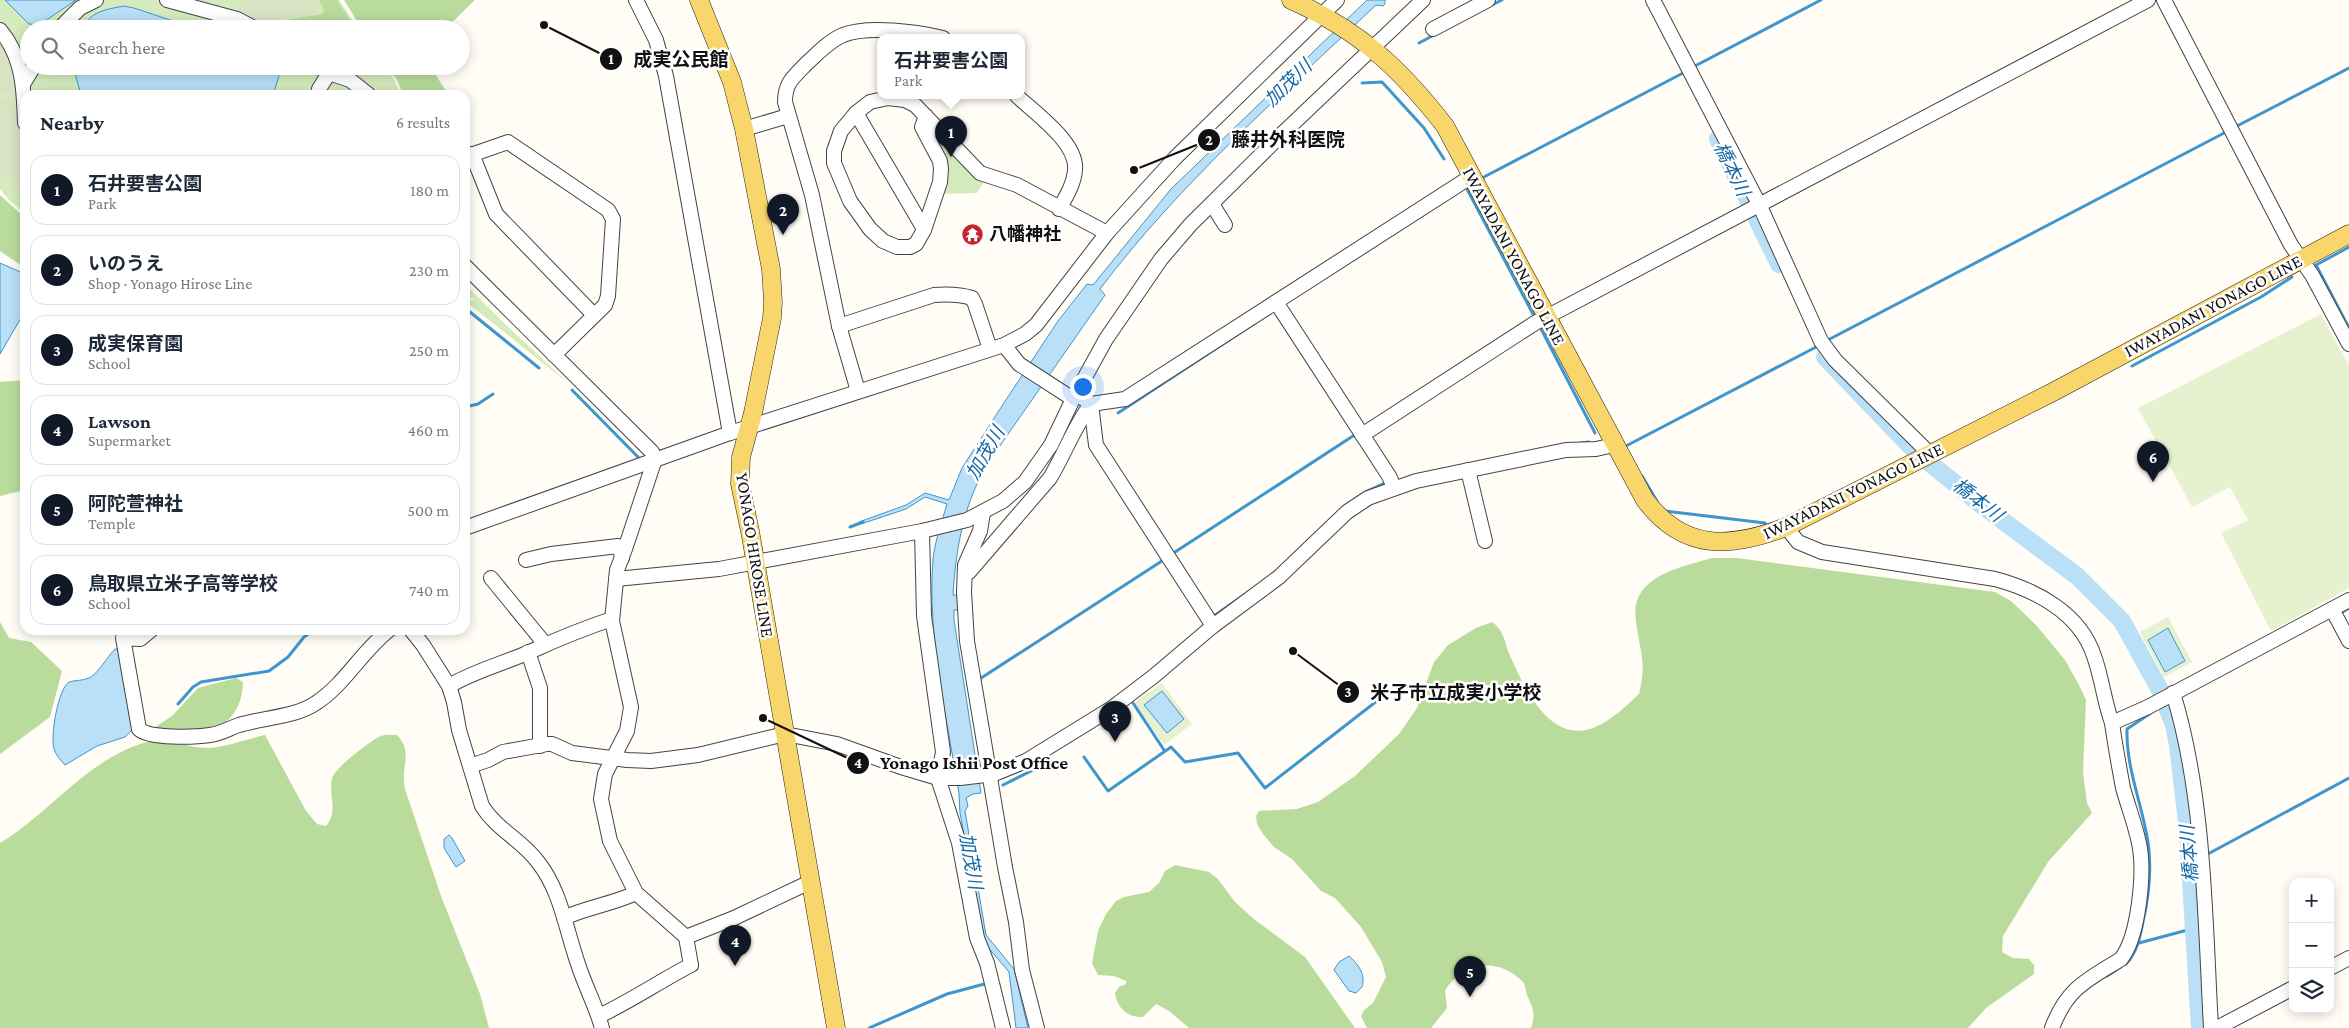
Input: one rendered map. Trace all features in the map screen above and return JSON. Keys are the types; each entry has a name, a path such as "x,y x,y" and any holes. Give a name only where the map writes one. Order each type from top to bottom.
{"main road":[{"name":"YONAGO HIROSE LINE","path":"699,0 732,82 744,129 771,269 774,302 770,332 741,457 740,484 756,562 836,1028"},
{"name":"IWAYADANI YONAGO LINE","path":"1291,0 1326,16 1368,44 1394,66 1429,105 1444,126 1472,176 1614,445 1646,500 1658,517 1674,529 1696,538 1727,543 1756,538 1786,527 2053,392 2349,234"}],"street":[{"path":"68,20 80,8 96,0"},
{"path":"167,0 239,20"},
{"path":"636,0 656,40 666,76 730,433"},
{"path":"470,526 730,433 1004,345 1025,334 1036,325 1107,234 1175,158 1326,16 1336,0"},
{"path":"616,579 719,569 926,530 967,520 1003,501 1025,482 1051,445 1071,395 1135,294 1161,259 1368,44 1423,0"},
{"path":"1433,29 1488,0"},
{"path":"1653,0 1821,341 1834,360 1924,457"},
{"path":"1362,435 1502,342 1546,316 2148,0"},
{"path":"2164,0 2291,245 2301,258 2349,344"},
{"path":"0,30 12,44 20,71"},
{"path":"858,391 839,326 812,195 784,102 785,89 790,80 828,43 844,34 862,30 881,30 921,34"},
{"path":"21,75 24,90"},
{"path":"24,84 29,75"},
{"path":"319,90 323,75"},
{"path":"339,75 350,80 363,90"},
{"path":"890,99 870,102 856,113 841,132 834,151 834,163 850,202 875,235 896,247 910,247 916,244 924,229 940,182 940,161 922,127 926,116"},
{"path":"899,99 915,105 980,173 1017,185 1107,234"},
{"path":"1021,99 1062,138 1074,156 1076,169 1072,183 1059,209"},
{"path":"856,113 924,229"},
{"path":"744,129 788,116"},
{"path":"470,154 508,142 608,210 615,224 608,296 605,305 554,355"},
{"path":"470,159 496,214 594,315"},
{"path":"1004,345 1019,364 1071,395 1091,404 1125,400 1472,176"},
{"path":"1212,204 1225,225"},
{"path":"415,635 449,686 459,730 485,811 506,834 521,843 540,863 553,886 586,987 601,1022 667,978 691,965 686,937 636,893 610,841 601,799 604,774 627,731 631,708 612,619 616,570 622,558 655,459 652,452 470,271"},
{"path":"839,326 934,296 946,294 962,295 972,298 976,304 990,349"},
{"path":"1276,302 1389,476 1394,487"},
{"path":"965,576 988,547 1050,478 1060,461 1076,424 1091,404"},
{"path":"1091,404 1096,444 1213,626"},
{"path":"470,766 488,760 503,752 552,744 572,753 611,759 639,761 675,760 785,734 837,744 938,778 984,776 1026,760 1112,708 1154,676 1213,626 1279,577 1347,512 1368,498 1394,487 1468,470 1566,450 1596,449 1614,445"},
{"path":"1468,470 1485,541"},
{"path":"983,513 980,531 966,565 967,641 984,776 1016,922 1022,970 1037,1028"},
{"path":"1786,527 1798,542 1822,552 1995,578 2023,587 2041,596 2074,622 2086,638 2095,657 2112,723 2124,788 2139,845 2140,882 2137,915 2126,952 2121,959 2071,992 2065,1000 2052,1028"},
{"path":"926,530 924,616 943,752 938,778 959,843 977,938 987,963 1003,1028"},
{"path":"526,560 551,554 618,546 620,547 622,558"},
{"path":"491,578 544,644"},
{"path":"2112,723 2167,697 2349,600"},
{"path":"2332,609 2349,642"},
{"path":"449,686 473,673 528,652 574,631 612,619"},
{"path":"145,635 140,639 123,638 139,729 147,734 184,737 212,735 241,724 268,720 311,706 336,686 372,644 383,635"},
{"path":"528,652 540,688 540,746"},
{"path":"2167,697 2181,718 2188,754 2201,855 2210,1028"},
{"path":"686,937 734,918 810,882"},
{"path":"564,918 578,912 621,900 636,893"},
{"path":"2334,966 2349,958"},
{"path":"2217,1028 2289,990"}],"green space":[{"path":"0,0 339,0 352,20 20,20 20,75 391,75 399,90 20,90 20,209 0,189"},
{"path":"242,0 317,0 322,9 317,13 284,17 278,20 245,20 237,17"},
{"path":"319,0 337,0 350,20 286,20 322,14 324,10"},
{"path":"344,0 475,0 454,20 356,20"},
{"path":"0,35 12,58 18,94 0,94"},
{"path":"393,75 436,75 445,90 401,90"},
{"path":"0,98 18,98 20,188 0,174"},
{"path":"930,127 985,180 977,193 941,194"},
{"path":"0,195 20,213 20,265 0,251"},
{"path":"470,289 568,383 470,305 470,300 476,300 470,298"},
{"path":"2321,314 2349,366 2349,588 2271,631 2221,533 2248,520 2230,487 2192,507 2138,408"},
{"path":"20,380 20,491 0,496 0,382"},
{"path":"1712,558 1737,558 1995,592 2011,601 2036,625 2065,660 2086,700 2083,772 2087,803 2092,813 2048,862 2003,936 2002,952 2013,958 2029,959 2034,965 2034,974 1986,1008 1968,1028 1531,1028 1533,1011 1522,981 1502,968 1481,966 1461,974 1445,990 1447,1008 1431,1028 1367,1028 1361,1016 1364,1010 1373,1003 1386,977 1382,962 1361,927 1335,898 1321,891 1292,859 1274,847 1263,834 1257,824 1256,816 1259,811 1297,809 1318,802 1355,776 1399,734 1417,708 1434,662 1448,645 1476,628 1492,622 1500,630 1517,671 1541,711 1552,721 1564,728 1578,731 1600,725 1618,713 1639,694 1643,665 1636,622 1636,606 1640,594 1648,584 1659,576"},
{"path":"2168,617 2192,662 2164,677 2140,632"},
{"path":"0,622 9,638 31,642 62,671 50,717 0,754"},
{"path":"236,678 243,682 242,692 237,708 227,721 202,729 170,731 154,728 172,716 198,688"},
{"path":"1162,683 1192,724 1164,745 1134,703"},
{"path":"265,735 306,811 317,824 326,826 332,815 331,785 335,773 362,748 376,739 385,735 397,735 405,748 406,754 405,789 441,896 480,994 489,1028 0,1028 0,843 37,816 90,772 129,748 157,740 208,748 229,745"},
{"path":"1175,865 1209,872 1218,879 1235,902 1255,920 1305,957 1355,1028 1189,1028 1169,1011 1156,1004 1143,1017 1133,1016 1124,1011 1118,1003 1115,993 1119,987 1126,984 1126,981 1114,976 1098,975 1092,963 1098,931 1106,914 1116,901 1124,897 1149,892 1159,883 1165,871"}],"water":[{"path":"5,0 76,0 46,20 25,20"},
{"name":"加茂川","path":"1367,0 1385,0 1385,4 1383,6 1376,5 1232,141 1163,213 1100,289 1105,295 990,460 981,476 968,508 956,559 953,595 958,595 958,610 954,610 954,620 981,793 973,794 966,798 968,806 965,811 986,935 1014,969 1028,1028 1016,1028 1009,972 986,945 983,937 960,813 959,794 935,648 932,589 933,559 947,504 925,497 906,509 861,524 859,522 906,505 925,493 949,500 962,468 1058,321 1087,284 1093,285 1171,189"},
{"path":"124,6 170,20 89,20 97,13"},
{"path":"75,75 279,75 275,90 80,90"},
{"path":"0,263 20,272 20,320 0,354"},
{"path":"2168,628 2185,661 2165,672 2148,640"},
{"path":"115,649 118,649 127,683 134,728 125,737 97,746 65,765 56,753 53,743 56,714 61,694 69,682 84,680 92,676"},
{"path":"1162,691 1184,719 1167,733 1144,705"},
{"path":"449,835 465,861 456,867 444,848 444,839"},
{"path":"1349,956 1358,966 1363,978 1362,987 1356,993 1349,991 1334,970 1339,962"}],"waterway":[{"path":"1490,6 1502,0"},
{"path":"1695,66 1821,0"},
{"path":"1419,43 1436,34"},
{"path":"2237,126 2349,68"},
{"path":"1483,180 1482,178 1685,72"},
{"path":"1362,83 1382,82 1424,128 1444,159"},
{"path":"1826,341 2226,132"},
{"name":"橋本川","path":"1718,139 1779,264"},
{"path":"1467,189 1534,316 1531,318"},
{"path":"2349,247 2316,265 2349,328"},
{"path":"2132,366 2261,297 2292,277"},
{"path":"470,312 539,368"},
{"path":"1118,413 1255,323"},
{"path":"1539,325 1595,433"},
{"path":"1624,447 1818,346"},
{"name":"橋本川","path":"1825,357 1915,451 1979,503 2077,576 2122,621 2160,690 2174,725 2178,745 2188,831 2200,1028"},
{"path":"572,390 638,457"},
{"path":"470,406 478,404 493,394"},
{"path":"1172,554 1356,434"},
{"path":"1581,443 1589,442"},
{"path":"1642,476 1658,503"},
{"path":"1365,492 1385,483"},
{"path":"1665,511 1765,523"},
{"path":"850,527 863,522"},
{"path":"978,680 1165,559"},
{"path":"1214,616 1244,595"},
{"path":"2341,613 2349,608"},
{"path":"178,704 193,687 201,682 269,671 288,657 307,635"},
{"path":"1084,757 1108,791 1171,747 1185,762 1238,753 1265,788 1400,683"},
{"path":"1133,703 1164,750"},
{"path":"2126,964 2133,955 2139,939 2147,902 2150,872 2148,842 2129,758 2127,729 2151,713"},
{"path":"1003,785 1039,767"},
{"path":"2206,855 2349,778"},
{"path":"2139,943 2195,928"},
{"path":"2107,976 2121,967"},
{"path":"869,1028 947,994 988,983"}],"place":[{"name":"成実公民館","path":"544,25"},
{"name":"石井要害公園","path":"951,157"},
{"name":"藤井外科医院","path":"1134,170"},
{"name":"八幡神社","path":"973,234"},
{"name":"いのうえ","path":"783,235"},
{"name":"鳥取県立米子高等学校","path":"2153,482"},
{"name":"米子市立成実小学校","path":"1293,651"},
{"name":"Yonago Ishii Post Office","path":"763,718"},
{"name":"成実保育園","path":"1115,742"},
{"name":"Lawson","path":"735,966"},
{"name":"阿陀萱神社","path":"1470,997"}]}
